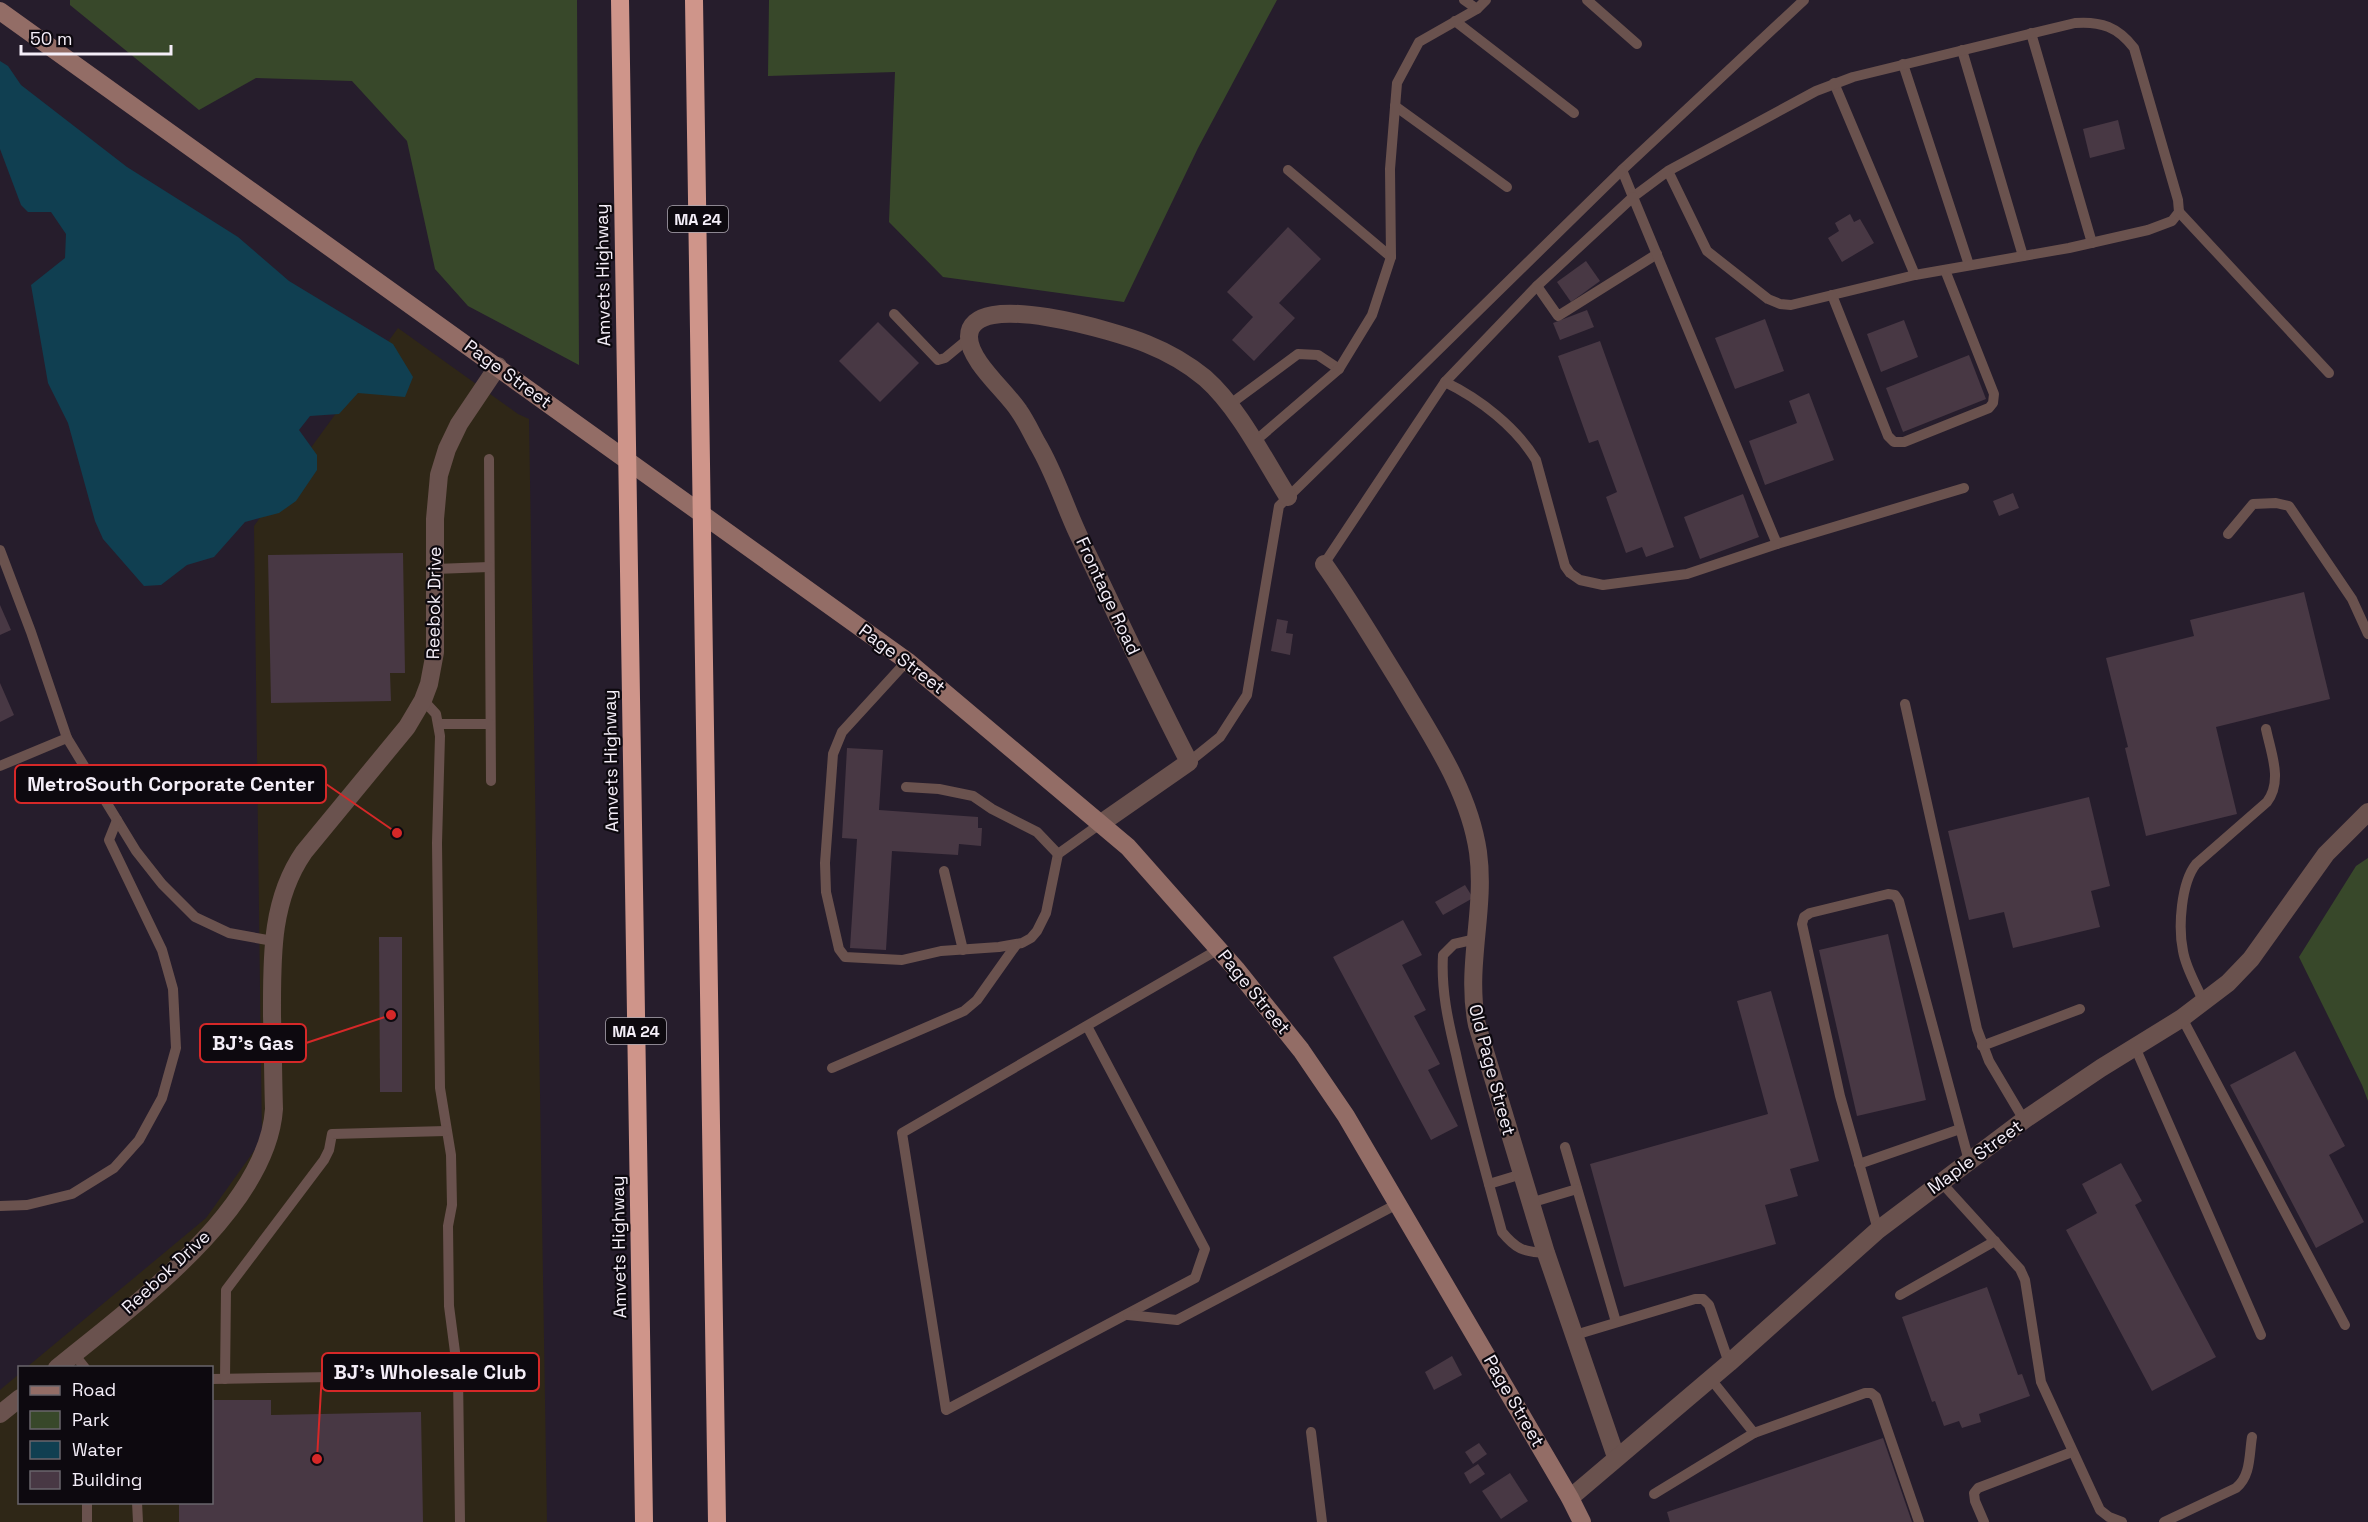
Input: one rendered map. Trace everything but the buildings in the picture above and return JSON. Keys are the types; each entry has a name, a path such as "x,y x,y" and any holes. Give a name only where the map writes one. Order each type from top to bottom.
{"highway":[{"name":"Amvets Highway","path":"620,0 644,1522"},
{"name":"MA 24","path":"694,0 717,1522"}],"main road":[{"name":"Page Street","path":"0,11 907,661 1128,847 1219,949 1300,1050 1346,1116 1399,1203 1582,1522"}],"street":[{"path":"968,339 970,328 979,319 1005,314 1063,319 1111,330 1149,345 1183,362 1206,379 1229,405 1288,497"},
{"name":"Frontage Road","path":"968,339 976,359 1019,411 1043,452 1064,503 1156,698 1189,762"},
{"name":"Reebok Drive","path":"63,1366 79,1361 200,1245 233,1203 266,1148 274,1109 273,941 282,894 296,863 407,727 423,700 429,684 435,652 435,505 443,462 459,424 498,366"},
{"name":"Old Page Street","path":"1324,564 1346,595 1442,753 1469,811 1478,853 1480,900 1472,969 1472,1002 1477,1024 1546,1253 1616,1457"},
{"path":"1100,824 1189,762"},
{"name":"Maple Street","path":"1570,1498 1729,1363 1878,1230 1940,1181 2024,1120 2204,1003 2251,959 2326,854 2368,812"},
{"path":"0,1414 18,1400"}],"lane":[{"path":"1464,0 1477,9"},
{"path":"1254,442 1340,369 1372,315 1391,256 1390,169 1397,83 1419,42 1477,9 1486,0"},
{"path":"1587,0 1637,44"},
{"path":"1189,762 1220,737 1246,695 1279,506 1622,170 1804,0"},
{"path":"1455,21 1574,113"},
{"path":"1324,564 1445,382 1537,286 1634,197 1668,171 1816,91 1852,76 2075,23 2090,21 2108,25 2124,35 2134,48 2178,200 2179,212 2329,373"},
{"path":"2031,33 2092,243"},
{"path":"1962,50 2023,256"},
{"path":"1903,64 1969,266"},
{"path":"1834,83 1915,275"},
{"path":"1395,106 1507,187"},
{"path":"1288,170 1391,256"},
{"path":"1622,170 1777,544"},
{"path":"1668,171 1707,252 1759,292 1779,304 1791,305 1915,275 2092,243 2161,227 2172,221 2179,212"},
{"path":"1537,286 1558,316 1657,254"},
{"path":"1832,295 1888,436 1894,442 1904,442 1989,408 1993,403 1994,394 1944,270"},
{"path":"894,314 938,360 945,358 968,339"},
{"path":"1229,405 1298,354 1318,355 1340,369"},
{"path":"1445,382 1464,391 1518,435 1536,460 1565,566 1580,580 1603,585 1673,577 1699,571 1777,544 1964,488"},
{"path":"489,459 491,781"},
{"path":"2228,534 2253,504 2276,503 2289,506 2352,599 2368,634"},
{"path":"0,549 67,738 136,851 162,884 195,917 229,933 273,941"},
{"path":"435,569 489,567"},
{"path":"907,661 842,732 832,754 825,863 826,892 839,949 845,957 902,960 942,951 1016,945 1031,938 1046,913 1058,854 1100,824"},
{"path":"423,700 432,708 439,724 437,843 440,1088 451,1155 452,1205 448,1224 449,1306 458,1375 460,1522"},
{"path":"1905,704 1982,1046 2024,1120"},
{"path":"439,724 490,724"},
{"path":"2204,1003 2183,952 2181,939 2184,886 2188,873 2196,864 2267,802 2274,792 2276,780 2266,729"},
{"path":"0,766 67,738"},
{"path":"906,787 939,789 973,796 992,809 1037,832 1058,854"},
{"path":"0,1206 27,1204 72,1194 114,1168 139,1140 162,1098 176,1048 173,989 162,950 109,840 117,820"},
{"path":"944,871 963,950"},
{"path":"1878,1230 1840,1096 1802,924 1804,917 1810,913 1888,894 1895,895 1899,901 1969,1161"},
{"path":"1476,939 1454,944 1443,955 1441,980 1463,1087 1502,1232 1512,1245 1527,1252 1546,1253"},
{"path":"832,1068 964,1011 977,1000 1016,945"},
{"path":"1087,1026 1205,1249 1195,1278 946,1410 902,1133 1219,949"},
{"path":"1982,1046 2080,1009"},
{"path":"2182,1018 2345,1325"},
{"path":"2135,1047 2261,1335"},
{"path":"1859,1164 1960,1128"},
{"path":"225,1379 226,1290 324,1160 329,1150 332,1134 446,1131"},
{"path":"1565,1147 1616,1322"},
{"path":"1489,1184 1522,1174"},
{"path":"1940,1181 2020,1269 2025,1280 2041,1382 2100,1510 2109,1517 2122,1522"},
{"path":"1530,1203 1577,1189"},
{"path":"1127,1314 1177,1320 1399,1203"},
{"path":"1900,1295 1995,1241"},
{"path":"1575,1335 1695,1299 1703,1299 1709,1305 1729,1363"},
{"path":"213,1379 458,1375"},
{"path":"1710,1378 1754,1433"},
{"path":"1654,1494 1754,1433 1865,1393 1872,1393 1876,1397 1919,1522"},
{"path":"1311,1432 1322,1522"},
{"path":"2164,1522 2236,1488 2243,1482 2247,1473 2252,1437"},
{"path":"1984,1522 1975,1501 1974,1493 1978,1488 2072,1452"},
{"path":"87,1504 87,1522"},
{"path":"137,1504 138,1522"}],"shaded area":[{"path":"398,328 518,414 529,419 547,1522 0,1522 0,1390 18,1375 18,1504 213,1504 213,1366 28,1366 206,1218 262,1140 254,526"}],"green space":[{"path":"70,0 577,0 579,365 468,306 435,269 407,141 352,81 256,78 199,110 70,5"},
{"path":"769,0 1277,0 1198,148 1124,302 943,277 889,222 895,72 768,76"},
{"path":"2368,858 2368,1101 2299,957 2356,866"}],"water":[{"path":"0,61 8,66 21,85 127,167 238,237 289,281 393,344 413,377 405,397 358,393 339,414 310,416 299,430 317,455 317,470 296,501 279,513 245,522 214,557 187,565 161,585 144,586 103,539 95,521 68,423 48,383 31,285 65,258 66,234 51,212 28,212 21,205 0,149"}],"place":[{"name":"MetroSouth Corporate Center","path":"397,833"},
{"name":"BJ's Gas","path":"391,1015"},
{"name":"BJ's Wholesale Club","path":"317,1459"}]}
